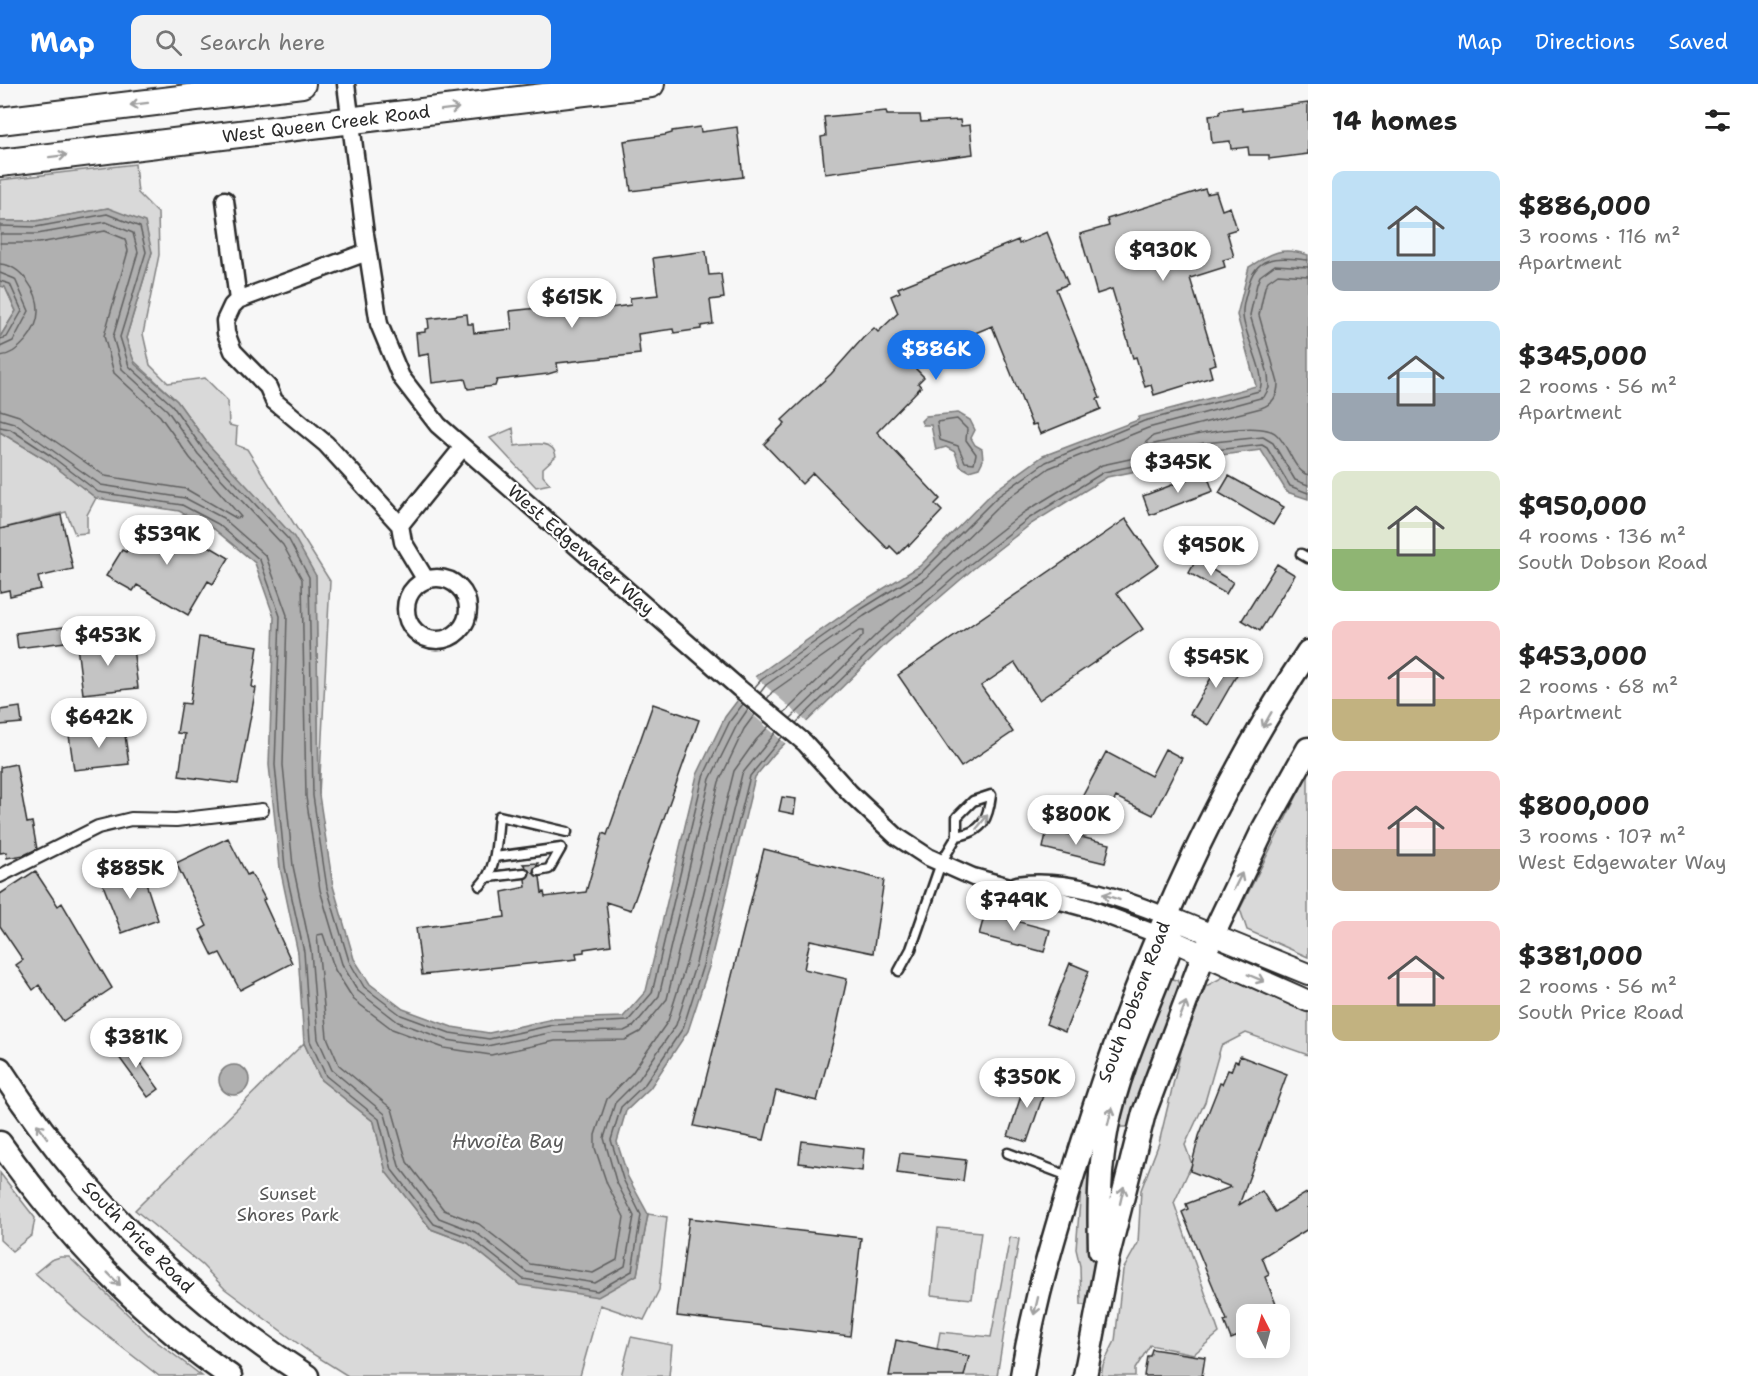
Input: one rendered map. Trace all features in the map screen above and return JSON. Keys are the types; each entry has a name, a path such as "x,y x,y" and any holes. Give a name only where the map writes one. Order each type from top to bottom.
{"main road":[{"path":"0,121 302,84"},
{"name":"West Queen Creek Road","path":"0,164 651,84"},
{"name":"South Dobson Road","path":"1022,1376 1046,1264 1123,1023 1166,931 1206,828 1308,652"},
{"path":"1084,1376 1126,1178 1144,1113 1203,956 1264,828 1308,749"},
{"path":"1099,1299 1099,1195 1107,1128 1166,931"},
{"name":"South Price Road","path":"0,1069 53,1146 134,1237 213,1310 259,1345 307,1376"},
{"path":"0,1143 55,1215 117,1283 165,1326 230,1376"}],"street":[{"name":"West Edgewater Way","path":"346,84 367,252 379,324 401,377 438,425 740,689 806,743 872,815 896,836 940,863 973,877 1007,886 1030,884 1080,888 1166,931 1203,956 1308,1001"},
{"path":"225,200 238,300"},
{"path":"367,252 238,300 232,306 225,321 226,333 233,351 268,387 274,401 326,444 399,525 404,542 426,580"},
{"path":"399,525 463,447"},
{"path":"0,876 98,827 131,819 176,820 262,810"},
{"name":"West Edgewater Way","path":"1166,931 1214,934 1308,974"}],"lane":[{"path":"899,971 911,949 940,863 957,836 957,817 973,801 991,795 988,816 973,833 957,836"},
{"path":"480,886 489,877 495,857 499,816 567,832"},
{"path":"495,857 561,848 549,868 539,871"},
{"path":"489,877 524,873"},
{"path":"1008,1154 1072,1178"}],"green space":[{"path":"135,164 138,193 158,213 159,255 143,334 150,365 168,383 205,378 228,401 229,425 237,427 236,445 247,449 330,581 319,795 316,576 208,444 177,401 133,360 126,338 152,252 108,208 36,221 0,221 0,180"},
{"path":"0,286 5,287 16,311 0,337"},
{"path":"513,428 515,446 540,444 554,450 556,456 543,468 543,476 550,484 536,487 490,438"},
{"path":"0,432 48,461 96,498 87,515 87,533 75,534 66,512 0,529"},
{"path":"1308,774 1308,957 1247,930 1240,909"},
{"path":"1225,976 1308,1013 1308,1055 1246,1033 1221,1046 1205,1102 1185,1145 1192,1164 1174,1203 1219,1333 1194,1354 1150,1345 1135,1369 1135,1376 1101,1376 1103,1365 1115,1341 1123,1270 1138,1243 1141,1190 1159,1143 1184,1039 1206,986"},
{"path":"1177,980 1181,990 1131,1123 1127,1127 1119,1127 1114,1122 1165,981"},
{"name":"Sunset Shores Park","path":"304,1043 321,1080 374,1122 386,1172 431,1229 468,1243 520,1285 637,1275 648,1214 667,1217 659,1290 644,1320 600,1305 580,1376 348,1376 308,1351 225,1289 202,1265 135,1210"},
{"path":"1089,1159 1095,1161 1091,1208 1094,1260 1088,1305 1081,1305 1080,1266 1076,1249 1083,1165"},
{"path":"0,1173 35,1218 32,1235 12,1251 0,1240"},
{"path":"938,1228 981,1232 972,1299 931,1295"},
{"path":"1010,1237 1019,1239 997,1376 964,1376 968,1356 937,1349 940,1332 991,1337"},
{"path":"69,1257 152,1338 202,1376 159,1376 83,1317 35,1273 51,1260"},
{"path":"631,1337 672,1345 669,1376 621,1376"}],"water":[{"name":"Hwoita Bay","path":"108,208 145,222 152,252 126,338 135,364 177,401 208,444 294,537 316,576 319,795 333,886 354,959 370,984 403,1009 452,1027 489,1033 553,1019 623,1017 646,991 697,775 725,717 756,676 857,605 920,566 993,492 1043,456 1138,420 1139,417 1256,386 1237,315 1249,267 1270,255 1283,251 1308,255 1308,499 1287,492 1261,450 1206,457 1107,477 1031,524 973,569 887,643 774,754 755,777 709,967 688,1031 650,1088 626,1111 617,1142 628,1177 648,1214 637,1275 598,1297 520,1285 468,1243 431,1229 386,1172 374,1122 321,1080 304,1043 298,953 280,868 269,765 274,617 255,563 214,529 179,511 96,498 48,461 0,432 0,337 16,311 5,287 0,286 0,221 36,221"},
{"path":"958,413 970,420 975,430 971,438 975,445 982,449 983,460 979,468 969,471 960,466 955,452 946,447 936,450 931,425 923,425 921,421 926,416"},
{"path":"234,1065 244,1070 249,1080 244,1090 234,1095 224,1090 219,1080 224,1070"}],"pier":[{"path":"753,675 809,724 787,745 735,699"}],"building":[{"path":"1308,103 1308,154 1269,159 1269,155 1249,155 1248,147 1231,149 1230,141 1212,143 1209,115 1219,114 1221,110 1242,107 1242,111"},
{"path":"886,111 887,115 920,115 921,122 960,120 961,126 970,125 973,154 825,174 821,137 826,136 824,117"},
{"path":"700,127 701,132 737,127 743,177 631,191 624,141"},
{"path":"1205,189 1207,194 1216,192 1222,210 1230,207 1237,229 1227,232 1234,257 1223,260 1225,267 1190,278 1216,364 1209,366 1212,377 1154,395 1151,385 1145,387 1136,357 1133,358 1112,289 1097,294 1080,234 1109,226 1107,219"},
{"path":"1047,232 1068,284 1056,289 1100,398 1097,399 1101,409 1040,434 1036,424 1032,425 992,326 908,361 924,377 918,383 921,387 877,432 940,499 935,504 942,511 909,546 908,544 898,554 890,546 888,549 813,473 802,484 764,444 785,423 782,420 831,374 863,338 874,328 878,332 898,313 891,296 900,292 898,288 1018,240 1019,244"},
{"path":"706,251 709,275 721,274 724,298 710,300 713,324 701,326 701,329 674,333 673,329 638,334 640,354 557,363 558,371 548,374 497,380 495,386 468,389 465,379 432,383 429,354 418,356 416,333 425,332 425,329 429,328 428,319 467,314 468,324 473,324 474,333 512,329 510,311 547,307 548,315 586,311 585,304 601,303 602,309 631,305 630,298 658,295 653,258"},
{"path":"1206,472 1213,491 1150,515 1143,496"},
{"path":"1229,476 1284,507 1273,525 1219,493"},
{"path":"61,515 73,569 38,577 41,589 10,596 9,590 0,592 0,529"},
{"path":"147,517 199,547 202,542 229,558 213,584 208,581 188,615 137,585 133,591 106,576 122,550 126,552"},
{"path":"1126,519 1158,565 1117,593 1143,629 1039,700 1015,663 981,686 1013,732 961,767 898,675"},
{"path":"1196,560 1233,582 1226,594 1189,573"},
{"path":"1277,564 1295,575 1260,631 1242,620"},
{"path":"71,626 73,641 18,648 16,633"},
{"path":"199,637 258,646 252,687 256,688 238,784 179,776 185,734 177,733 182,703 190,704"},
{"path":"132,640 138,688 83,694 77,646"},
{"path":"1225,654 1243,664 1208,725 1190,714"},
{"path":"653,704 699,720 631,910 606,902 611,945 584,949 584,952 576,953 577,959 422,975 416,928 505,917 502,892 526,887 525,879 530,872 523,864 538,863 533,872 540,877 542,893 544,892 545,897 586,892 603,833 607,835"},
{"path":"20,707 22,723 0,725 0,710"},
{"path":"124,728 129,764 74,770 69,735"},
{"path":"1165,749 1182,758 1153,815 1116,797 1106,816 1079,803 1106,752 1151,776"},
{"path":"16,764 27,823 32,822 37,849 24,855 7,858 6,852 0,853 0,767"},
{"path":"782,797 796,799 794,814 779,811"},
{"path":"1047,829 1110,844 1105,863 1043,848"},
{"path":"228,838 247,875 251,873 265,899 263,900 292,963 240,990 220,953 213,956 200,930 207,926 176,863"},
{"path":"764,849 884,880 873,953 810,940 804,969 847,979 835,1034 817,1101 776,1091 764,1140 694,1126"},
{"path":"141,868 158,920 122,933 101,880"},
{"path":"35,871 58,906 62,903 112,988 63,1021 39,985 33,990 16,965 23,960 0,926 0,894"},
{"path":"985,913 1050,930 1044,952 979,935"},
{"path":"1070,963 1089,971 1065,1032 1046,1024"},
{"path":"124,1041 159,1089 148,1097 113,1049"},
{"path":"1240,1056 1287,1074 1239,1205 1262,1191 1275,1212 1308,1192 1308,1229 1262,1257 1269,1275 1265,1277 1276,1304 1236,1304 1236,1337 1231,1339 1224,1321 1227,1320 1182,1212 1188,1209 1186,1204 1231,1187 1190,1171 1199,1136 1220,1083 1222,1084 1228,1070 1231,1071 1235,1061 1238,1062"},
{"path":"1027,1077 1047,1084 1027,1142 1008,1136"},
{"path":"802,1141 864,1149 862,1171 799,1163"},
{"path":"900,1153 966,1160 963,1181 897,1173"},
{"path":"689,1218 861,1238 850,1336 677,1316"},
{"path":"896,1340 969,1356 964,1376 889,1376"},
{"path":"1152,1349 1205,1357 1202,1376 1144,1376 1147,1356 1150,1356"}]}
